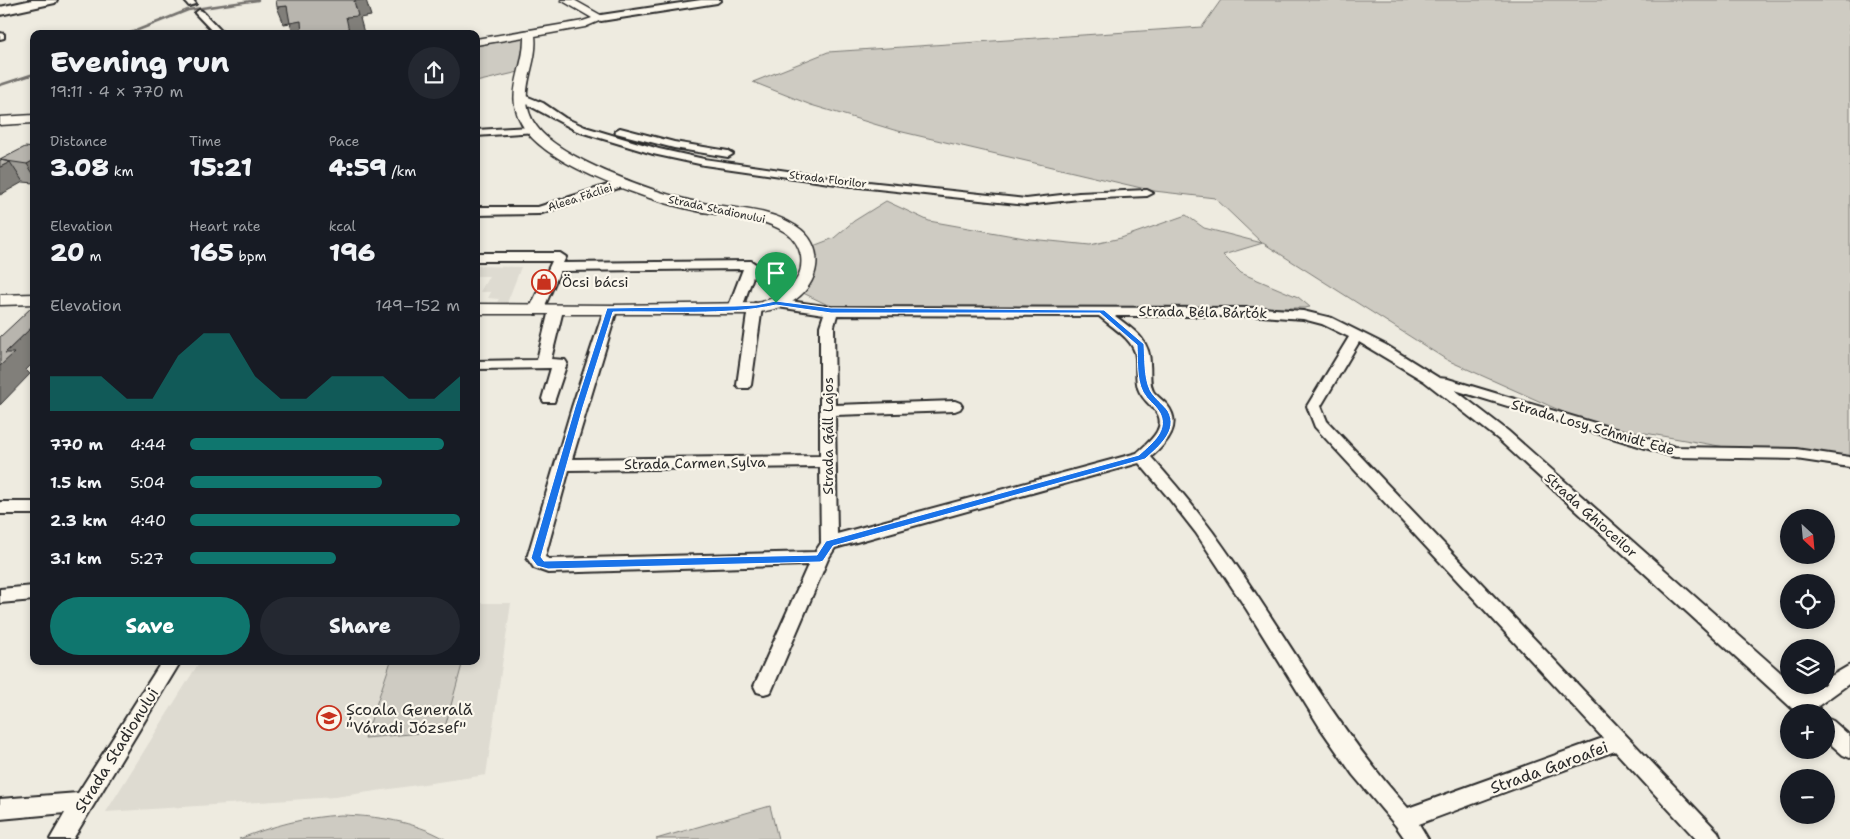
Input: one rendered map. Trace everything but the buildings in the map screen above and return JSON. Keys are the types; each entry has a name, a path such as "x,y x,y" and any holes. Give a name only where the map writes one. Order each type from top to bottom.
{"main road":[{"path":"0,11 50,0"}],"street":[{"path":"566,0 601,18"},
{"path":"480,42 559,34 601,18 674,3 717,0"},
{"path":"199,13 216,30"},
{"name":"Strada Stadionului","path":"480,309 610,310 756,307 776,303 797,290 807,276 809,264 808,248 802,239 783,225 757,217 667,199 624,183 564,154 546,143 532,130 526,118 521,92 530,37"},
{"path":"521,92 539,96 577,118 592,123 674,145 728,154"},
{"name":"Strada Florilor","path":"521,92 561,120 581,129 657,152 704,162 850,183 1026,202 1079,196 1147,193"},
{"path":"0,121 30,119"},
{"path":"480,133 532,130"},
{"name":"Aleea Făcliei","path":"480,212 539,210 624,183"},
{"path":"480,257 560,257 536,310"},
{"path":"556,267 751,265 735,308"},
{"path":"0,300 30,299"},
{"name":"Strada Béla Bártók","path":"776,303 831,311 1262,312 1303,315 1327,321 1357,335"},
{"path":"744,385 756,307"},
{"path":"543,364 556,310"},
{"path":"610,310 562,465 536,558 540,564 548,566 825,551 1142,457 1162,439 1167,425 1164,413 1147,391 1142,370 1140,344 1102,311"},
{"name":"Strada Gáll Lajos","path":"825,551 828,461 827,326 831,311"},
{"path":"1357,335 1314,406 1320,423 1619,741"},
{"name":"Strada Ghioceilor","path":"1357,335 1429,378 1503,435 1801,704"},
{"path":"480,365 560,363 549,399"},
{"name":"Strada Losy Schmidt Ede","path":"1429,378 1476,394 1579,422 1675,452 1796,454 1850,462"},
{"path":"828,410 955,406"},
{"path":"1142,457 1165,481 1202,528 1354,760 1404,819 1417,839"},
{"name":"Strada Carmen Sylva","path":"562,465 828,461"},
{"path":"0,508 30,508"},
{"path":"764,686 825,551"},
{"path":"0,596 30,593"},
{"name":"Strada Stadionului","path":"61,839 170,665"},
{"path":"1813,704 1850,673"},
{"path":"1835,735 1850,749"},
{"name":"Strada Garoafei","path":"1404,819 1619,741 1710,839"},
{"path":"0,809 84,802"}],"shaded area":[{"path":"1221,0 1850,0 1850,469 1588,423 1447,360 1263,243 1223,255 1241,273 1298,297 1310,307 830,306 797,290 808,248 834,238 854,221 886,201 929,221 1030,239 1090,245 1121,238 1186,215 1204,228 1262,243 1215,198 1154,191 894,130 811,105 753,82 828,52 1202,27"},
{"path":"529,33 523,71 480,81 480,41"},
{"path":"480,266 521,267 507,303 497,302 499,299 488,298 491,292 480,292 489,276 480,276"},
{"name":"Școala Generală \"Váradi József\"","path":"480,603 511,603 486,775 335,797 106,812 198,665 480,665"},
{"path":"390,665 462,665 444,731 365,738"},
{"path":"770,806 778,839 656,839"},
{"path":"341,815 368,817 408,824 445,839 239,839 289,823"}],"waterway":[{"path":"138,30 188,10 258,0"},
{"path":"0,85 30,75"}],"place":[{"name":"Öcsi bácsi","path":"544,282"},
{"name":"Școala Generală \"Váradi József\"","path":"329,718"}],"route":[{"path":"776,303 831,311 1102,311 1140,344 1142,348 1142,370 1147,391 1164,413 1167,425 1162,439 1142,457 830,543 820,558 548,566 540,564 536,558 579,407 610,310 735,308 756,307 776,303"}]}
